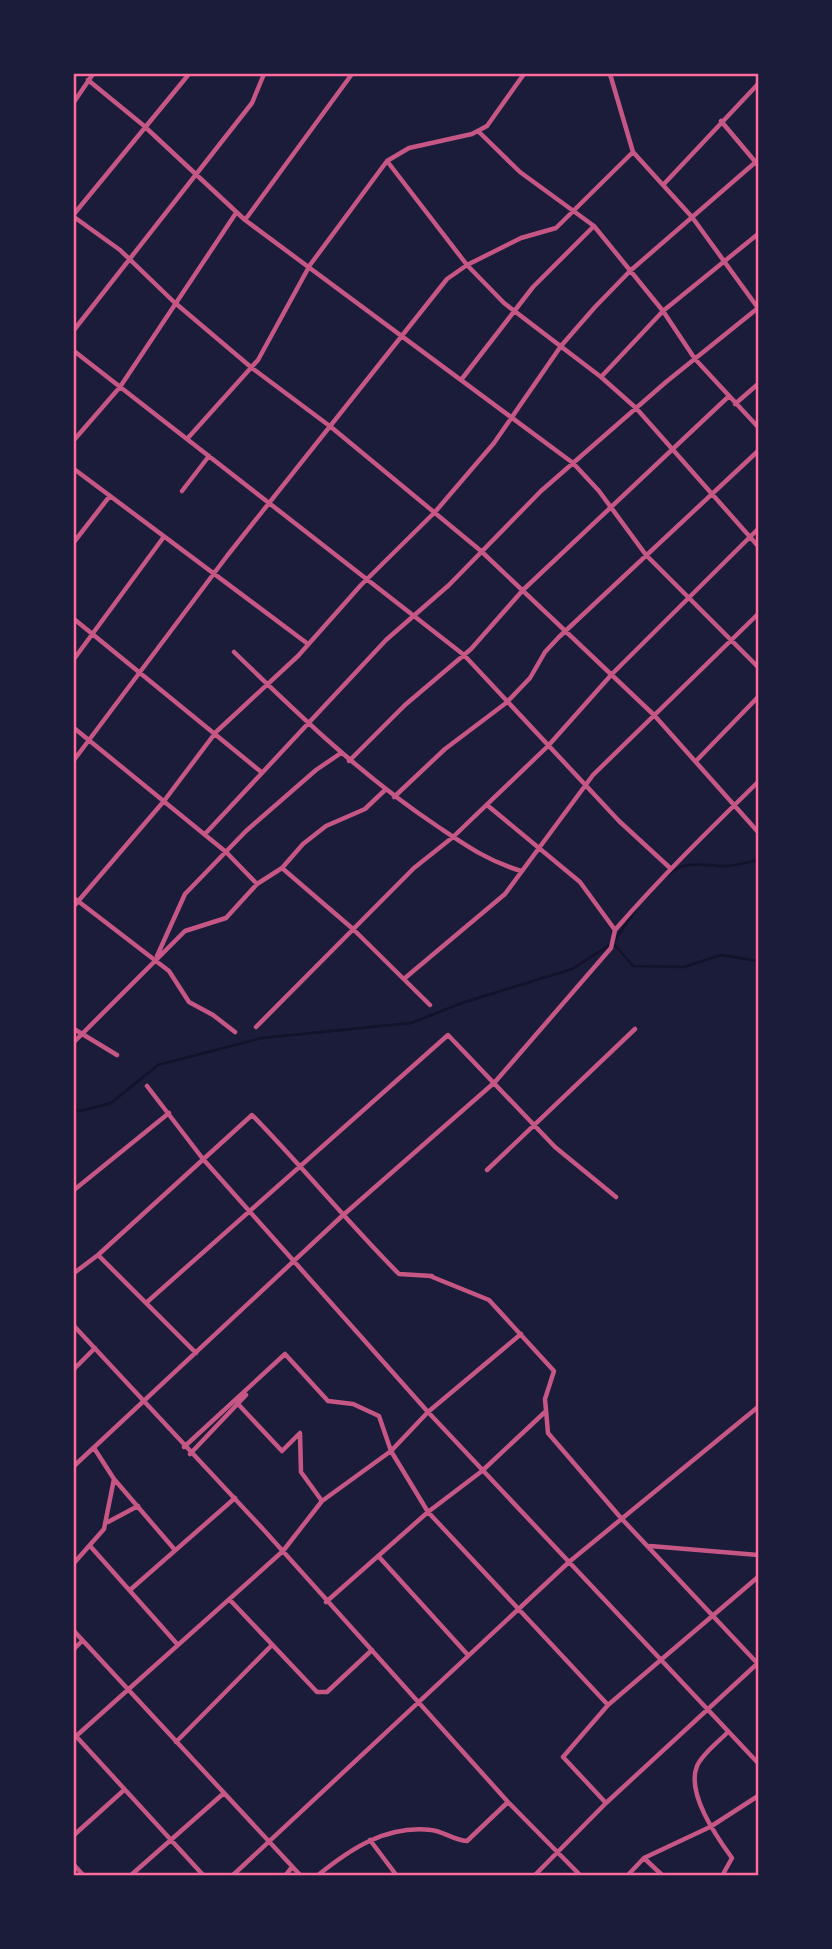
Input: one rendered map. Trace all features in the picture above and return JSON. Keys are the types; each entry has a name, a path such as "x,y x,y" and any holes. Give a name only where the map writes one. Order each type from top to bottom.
{"street":[{"path":"74,102 93,74"},
{"path":"189,74 74,216 128,257 174,302 252,368 331,427 481,551 654,715 697,760 733,806 758,832"},
{"path":"74,330 128,257 252,103 264,74"},
{"path":"245,220 352,74"},
{"path":"187,439 252,368 310,265 387,161 409,148 478,131 493,120 524,74"},
{"path":"205,834 260,771 413,615 573,463 758,308 692,216 633,152 610,74"},
{"path":"88,80 147,129 245,220 310,265 573,463 611,506 646,555 758,667"},
{"path":"663,185 758,84"},
{"path":"235,1032 213,1015 189,1002 169,971 75,901 164,801 216,732 308,644 366,580 435,512 512,418 561,346 630,271 758,162 722,121"},
{"path":"478,131 513,167 594,226 663,311 695,359 758,428"},
{"path":"74,760 213,576 447,279 467,265 521,238 556,228 633,152"},
{"path":"387,161 467,265 513,311 601,377 636,408 758,546"},
{"path":"74,440 120,387 236,212"},
{"path":"461,380 513,311 552,266 594,226"},
{"path":"601,377 663,311 758,233"},
{"path":"74,351 464,655 506,703 669,867"},
{"path":"735,404 758,384"},
{"path":"349,761 405,705 464,655 523,590 728,397"},
{"path":"394,797 445,749 506,703 530,678 552,644 758,450"},
{"path":"182,491 209,456"},
{"path":"74,469 213,576 308,644"},
{"path":"74,542 109,497"},
{"path":"256,1027 414,868 453,837 548,746 612,674 758,529"},
{"path":"74,659 163,538"},
{"path":"405,978 505,894 585,784 758,614"},
{"path":"74,619 138,674 216,732 260,771"},
{"path":"234,652 341,754 394,797 486,860 521,871"},
{"path":"697,760 758,697"},
{"path":"74,729 205,834 257,884"},
{"path":"154,961 186,894 226,852 316,769 341,754"},
{"path":"74,1466 341,1217 495,1082 611,948 615,930 669,867 695,846 758,782"},
{"path":"74,1042 79,1034 185,931 226,918 257,884 282,868 303,844 326,826 365,809 385,790"},
{"path":"487,805 580,882 615,930"},
{"path":"282,868 353,929 430,1005"},
{"path":"74,1029 117,1055"},
{"path":"487,1170 635,1029"},
{"path":"146,1303 449,1035 555,1147 616,1197"},
{"path":"148,1086 203,1159 428,1412 663,1659 707,1712 758,1763"},
{"path":"74,1190 169,1113"},
{"path":"74,1273 98,1255 252,1115 301,1165 341,1217 399,1275 431,1276 489,1300 554,1371 545,1399 548,1433 621,1518 758,1663 534,1875"},
{"path":"98,1255 196,1353"},
{"path":"74,1326 190,1454 235,1498 508,1802 581,1875"},
{"path":"204,1875 74,1736 283,1551 322,1501 391,1451 428,1412 521,1334"},
{"path":"74,1369 95,1348"},
{"path":"184,1447 285,1354"},
{"path":"190,1454 285,1354"},
{"path":"285,1354 328,1401 353,1404 379,1416 391,1451 428,1512 520,1607 608,1705"},
{"path":"238,1404 282,1451 300,1433 300,1472 322,1501"},
{"path":"232,1875 569,1562 758,1407"},
{"path":"326,1602 380,1558 428,1512 482,1471 546,1411"},
{"path":"93,1448 114,1479 175,1550"},
{"path":"74,1563 91,1547 107,1523 114,1479"},
{"path":"130,1590 235,1498"},
{"path":"107,1523 138,1506"},
{"path":"649,1546 758,1555"},
{"path":"91,1547 178,1645"},
{"path":"380,1558 467,1654"},
{"path":"606,1804 563,1758 608,1705 758,1577"},
{"path":"230,1600 320,1693 327,1692 372,1650"},
{"path":"74,1631 301,1875"},
{"path":"74,1649 82,1641"},
{"path":"176,1742 272,1645"},
{"path":"722,1875 732,1858 710,1827 695,1787 695,1776 697,1765 727,1733"},
{"path":"74,1835 123,1791"},
{"path":"130,1875 224,1793"},
{"path":"627,1875 644,1857 710,1827 758,1796"},
{"path":"317,1875 383,1833 432,1830 454,1840 467,1841 508,1802"},
{"path":"370,1840 397,1875"},
{"path":"644,1857 663,1875"},
{"path":"74,1865 84,1875"},
{"path":"285,1875 292,1867"}],"waterway":[{"path":"668,875 686,865 729,866 758,860"},
{"path":"74,1109 80,1111 111,1103 158,1065 262,1038 411,1023 462,1003 572,969 613,943 637,908"},
{"path":"614,944 633,966 684,967 721,955 758,961"}]}
